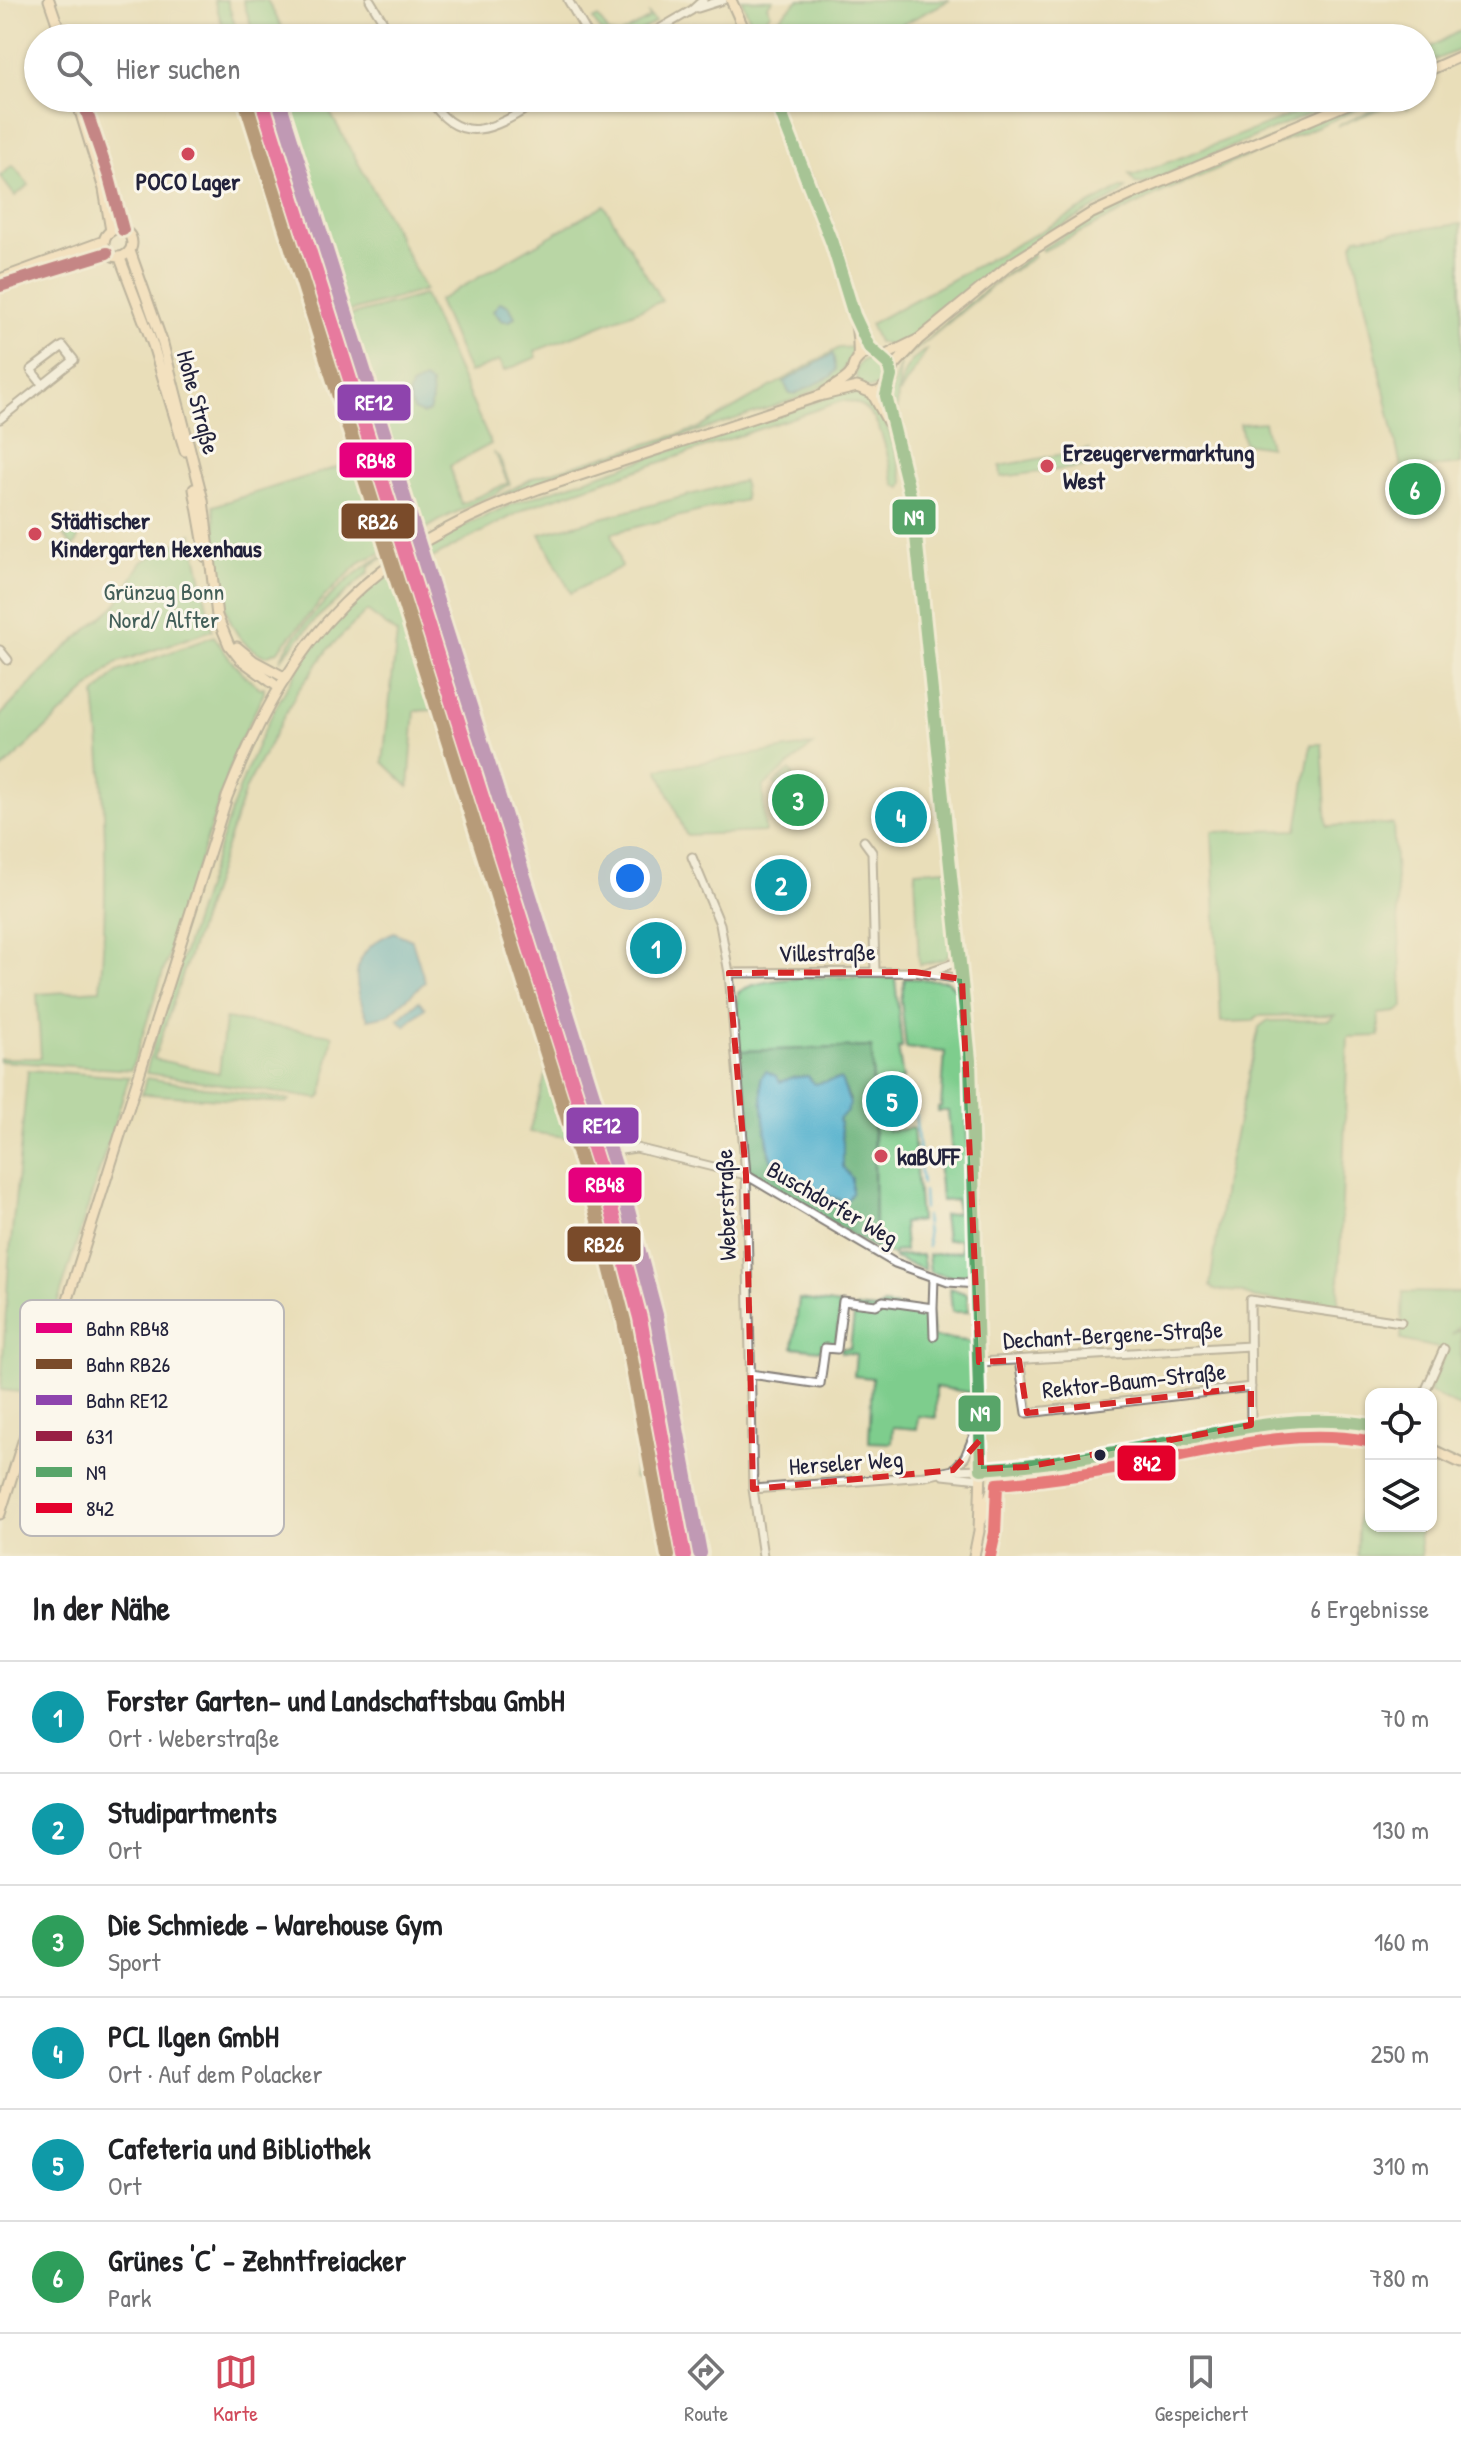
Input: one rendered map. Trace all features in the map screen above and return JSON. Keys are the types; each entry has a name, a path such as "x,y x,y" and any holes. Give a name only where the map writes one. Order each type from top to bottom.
{"street":[{"path":"370,0 385,24"},
{"path":"568,0 582,24"},
{"path":"668,24 703,0"},
{"path":"692,10 723,0"},
{"path":"731,0 742,24"},
{"path":"48,5 54,24"},
{"path":"1437,67 1461,56"},
{"path":"0,279 104,241 111,231 104,189 80,112"},
{"path":"0,286 107,253 120,258 130,251 131,237 123,230 87,112"},
{"path":"441,112 448,121 472,131 484,131 519,112"},
{"path":"780,112 827,231 854,315 869,347 889,365 893,432"},
{"path":"872,393 889,381 895,365 919,339 1012,263 1081,219 1135,193 1329,112"},
{"path":"111,231 123,230"},
{"path":"104,241 107,253"},
{"name":"Hohe Straße","path":"130,251 163,344 210,547 209,568 217,616 229,645 240,659 278,687"},
{"name":"Hohe Straße","path":"120,258 164,377 200,500"},
{"path":"819,396 851,373 858,358 854,315"},
{"path":"858,358 864,355 880,356 919,339"},
{"path":"0,419 43,385 74,360 63,346 31,370 43,385"},
{"path":"851,373 857,387"},
{"path":"67,1300 227,797 247,746 278,687 328,619 356,591 408,550 448,526 494,505 819,396 857,387 872,393 893,432 907,479 915,523 970,1060 979,1362 979,1531"},
{"path":"224,633 254,661 284,677"},
{"path":"0,650 8,660"},
{"path":"864,841 872,852 875,971"},
{"name":"Weberstraße","path":"692,857 720,924 729,973 746,1175 753,1489 763,1556"},
{"name":"Villestraße","path":"926,972 960,961"},
{"name":"Villestraße","path":"729,973 926,972 962,979"},
{"name":"Buschdorfer Weg","path":"621,1150 636,1148 746,1175 872,1252 934,1277 961,1284 977,1284"},
{"path":"934,1277 934,1336"},
{"path":"1251,1425 1250,1300 1401,1322"},
{"path":"750,1374 820,1384 825,1348 837,1349 843,1301 876,1305 883,1301 933,1308"},
{"name":"Dechant-Bergene-Straße","path":"979,1362 1250,1346"},
{"path":"1427,1388 1444,1349"},
{"name":"Rektor-Baum-Straße","path":"1019,1360 1027,1413 1251,1387"},
{"path":"980,1474 1251,1425 1310,1418 1365,1424"},
{"path":"953,1470 965,1457 980,1420"},
{"path":"0,1514 20,1450"},
{"path":"1437,1452 1461,1463"},
{"path":"974,1556 992,1489 1008,1475 1026,1467"},
{"name":"Herseler Weg","path":"941,1475 953,1470 980,1474"},
{"path":"980,1474 1008,1475"},
{"name":"Herseler Weg","path":"753,1489 980,1474"}],"highlighted area":[{"path":"915,972 962,979 979,1362 1019,1360 1027,1413 1251,1387 1251,1425 1026,1467 981,1469 980,1440 953,1470 753,1489 746,1175 729,973"}],"green space":[{"path":"214,0 227,0 235,24 222,24"},
{"path":"243,0 267,0 280,24 251,24"},
{"path":"741,0 773,0 767,6 771,13 760,24 753,24"},
{"path":"798,0 950,0 903,24 773,24"},
{"path":"648,13 655,22 639,24 650,18"},
{"path":"1461,30 1461,49 1437,59 1437,43"},
{"path":"251,112 262,112 399,545 362,561 324,597 278,651 266,656 248,647 227,613 218,569 213,506 363,459"},
{"path":"278,112 330,112 425,290 341,314"},
{"path":"1296,112 1313,112 1144,184 1135,183 1129,174 1135,175"},
{"path":"1339,112 1352,112 1158,194 1043,251 1041,249 1121,205"},
{"path":"13,165 29,185 15,196 0,176"},
{"path":"1120,188 1126,188 1123,193 1040,237 896,348 878,342 870,324"},
{"path":"604,205 662,301 535,351 537,357 504,371 499,361 469,373 438,301"},
{"path":"1461,224 1461,464 1425,468 1423,513 1410,508 1352,244 1356,237"},
{"path":"1032,254 1034,257 1002,278 904,360 967,304"},
{"path":"424,295 491,444 450,466 461,504 508,483 495,454 510,484 410,538 345,317"},
{"path":"855,347 839,378 799,398 495,498 535,477 697,429 839,348"},
{"path":"928,348 900,393 908,367"},
{"path":"871,358 882,362 886,373 882,384 871,388 860,384 856,373 860,362"},
{"path":"900,364 897,409 914,484 889,397"},
{"path":"845,392 871,402 879,412 896,455 904,482 902,488 895,485 885,445 874,419 856,403 842,401 531,506 421,564 415,553 448,533 512,504"},
{"path":"1264,422 1270,447 1244,443 1240,424"},
{"path":"1089,449 1089,466 1001,477 1000,466"},
{"path":"743,481 745,500 612,533 621,567 571,593 540,534"},
{"path":"70,518 82,521 73,547 62,533 63,525"},
{"name":"Grünzug Bonn Nord/ Alfter","path":"192,534 212,630 116,663 0,771 0,716 61,652 115,606 142,562"},
{"path":"391,553 370,566 368,573 317,618 280,660 299,631 328,598 361,569"},
{"path":"403,561 450,709 415,711 409,787 383,762 397,634 367,611 329,648 297,692 246,788 154,1059 219,1073 225,1019 333,1035 322,1096 319,1099 146,1073 162,1016 244,775 277,705 328,629"},
{"path":"214,636 240,671 260,688 264,687 264,693 236,750 131,1070 0,1061 0,1058 41,1058 37,994 100,990 105,916 105,842 95,695 117,672"},
{"path":"475,739 494,739 494,799"},
{"path":"1311,744 1322,744 1327,826 1393,824 1403,1007 1397,1012 1378,1014 1380,1036 1348,1037 1338,1310 1255,1298 1241,1292 1215,1290 1210,1286 1225,1180 1259,1027 1267,1021 1329,1020 1335,1015 1257,1016 1253,1021 1221,1022 1212,832 1297,830"},
{"path":"813,745 763,787 765,832 686,835 658,769"},
{"path":"790,770 797,780 781,793 774,783"},
{"path":"946,869 953,945 946,959 919,965 915,871"},
{"path":"895,978 902,1048 898,1048 903,1079 874,1090 871,1047 738,1051 738,993 750,986 789,979"},
{"path":"905,978 948,981 957,991 964,1059 973,1262 968,1274 959,1279 930,1272 928,1255 961,1251 960,1239 946,1240 943,1215 957,1213 956,1200 941,1201 938,1159 952,1157 948,1111 938,1111 941,1107 945,1052 906,1048 901,1000"},
{"path":"554,1045 582,1127 579,1139 529,1132"},
{"path":"872,1047 875,1249 750,1173 738,1051","holes":["776,1076 780,1082 808,1076 814,1084 840,1079 850,1100 839,1119 843,1167 852,1179 852,1193 841,1201 786,1172 769,1155 762,1090"]},
{"path":"28,1070 129,1077 58,1300 20,1300 20,1392 1,1390 9,1262"},
{"path":"146,1078 289,1100 286,1103 142,1094"},
{"path":"877,1095 888,1131 913,1128 920,1221 903,1223 905,1251 894,1252 893,1255 875,1249 874,1097"},
{"path":"579,1153 623,1295 614,1292 614,1276 596,1209 592,1208 579,1173"},
{"path":"922,1255 925,1270 894,1258 895,1256"},
{"path":"950,1288 967,1294 968,1312 952,1312"},
{"path":"1403,1292 1461,1293 1461,1325 1451,1335 1461,1329 1461,1408 1437,1396 1437,1388 1430,1388 1447,1350 1401,1340"},
{"path":"618,1294 626,1304 651,1423 653,1468 649,1480 633,1478 643,1399"},
{"path":"799,1299 840,1305 836,1344 822,1343 821,1350 793,1347"},
{"path":"884,1305 930,1312 933,1337 973,1342 973,1358 969,1361 974,1365 973,1393 936,1387 936,1418 918,1416 917,1429 893,1427 892,1443 869,1442 872,1378 854,1376 856,1354 841,1352 841,1348 850,1348 855,1308 877,1310"},
{"path":"1359,1503 1365,1504 1365,1532 1419,1532 1421,1556 1357,1556"}],"water":[{"path":"500,302 509,306 515,317 510,321 502,321 493,311"},
{"path":"833,354 836,370 831,377 795,394 789,393 784,382"},
{"path":"424,380 431,384 432,401 429,412 423,414 413,410 408,396 411,386"},
{"path":"394,932 412,940 425,982 388,1015 368,1019 358,992 358,968 369,948"},
{"path":"419,1001 425,1008 405,1026 398,1019"},
{"path":"766,1071 780,1082 808,1076 814,1084 840,1079 842,1082 850,1104 839,1119 843,1167 852,1179 852,1193 847,1200 819,1191 771,1159 761,1077"}],"waterway":[{"path":"913,1092 922,1184"},
{"path":"923,1191 924,1209"},
{"path":"925,1216 928,1247"}],"rail line":[{"name":"RB26","path":"249,112 591,1193 624,1321 668,1556"},
{"name":"RB48","path":"265,112 606,1189 640,1318 684,1556"},
{"name":"RE12","path":"282,112 621,1184 656,1315 700,1553"}],"transit line":[{"name":"631","path":"87,112 123,230"},
{"name":"N9","path":"781,112 832,243 854,315 869,347 889,365 891,376 886,396 913,507 970,1060 981,1469 1096,1455 1267,1424 1319,1421 1365,1424"},
{"name":"631","path":"0,286 107,253"},
{"name":"842","path":"990,1556 995,1533 997,1484 1104,1471 1267,1440 1317,1437 1365,1441"}],"place":[{"name":"POCO Lager","path":"188,154"},
{"name":"Erzeugervermarktung West","path":"1047,466"},
{"name":"Grünes 'C' - Zehntfreiacker","path":"1415,489"},
{"name":"Städtischer Kindergarten Hexenhaus","path":"35,534"},
{"name":"Die Schmiede - Warehouse Gym","path":"798,800"},
{"name":"PCL Ilgen GmbH","path":"901,817"},
{"name":"Studipartments","path":"781,885"},
{"name":"Forster Garten- und Landschaftsbau GmbH","path":"656,948"},
{"name":"Cafeteria und Bibliothek","path":"892,1101"},
{"name":"kaBUFF","path":"881,1156"}]}
